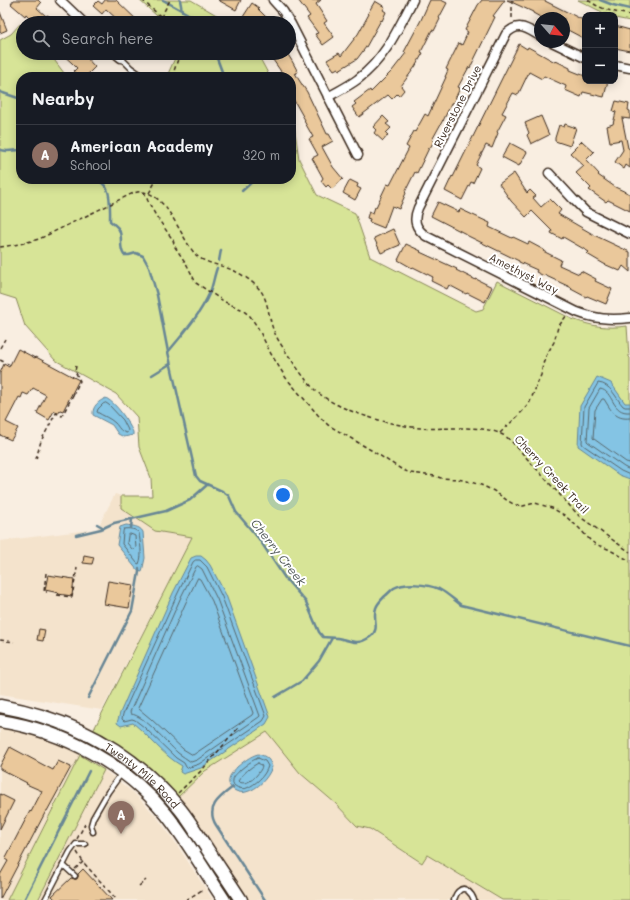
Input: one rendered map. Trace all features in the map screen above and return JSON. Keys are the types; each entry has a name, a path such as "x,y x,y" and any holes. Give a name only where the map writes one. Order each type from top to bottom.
{"main road":[{"name":"Twenty Mile Road","path":"0,706 49,718 94,737 136,765 156,782 172,799 188,820 241,900"},
{"name":"Twenty Mile Road","path":"0,721 27,726 65,740 86,749 123,772 149,796 165,814 224,900"}],"street":[{"path":"60,0 77,16"},
{"path":"273,0 286,16"},
{"path":"328,97 359,79 375,64 390,45 409,1"},
{"name":"Riverstone Drive","path":"416,224 416,214 418,208 506,34 514,28 521,27 534,33"},
{"path":"296,34 358,155"},
{"path":"564,48 582,57"},
{"path":"618,66 630,68"},
{"path":"549,172 586,212 630,234"},
{"name":"Amethyst Way","path":"416,224 418,229 426,236 577,312 598,319 630,318"}],"lane":[{"path":"123,60 137,72"},
{"path":"93,832 91,825 93,818 104,798 123,772"},
{"path":"45,900 70,852 76,844 84,844"},
{"path":"63,865 73,875"},
{"path":"454,900 460,889 468,890 474,900"}],"path":[{"path":"142,0 160,16"},
{"path":"162,16 170,0"},
{"path":"512,0 512,18"},
{"path":"588,0 598,7 606,10 630,15"},
{"path":"174,72 178,60"},
{"path":"149,193 155,184"},
{"name":"Cherry Creek Trail","path":"0,247 39,239 129,195 137,192 149,193 161,202 167,209 198,256 207,262 238,273 261,291 265,298 272,325 278,340 306,379 321,395 348,410 396,423 421,428 482,429 500,433 513,443 580,517 630,552"},
{"path":"144,192 158,220 173,240 175,247 187,265 196,283 225,302 241,309 250,316 286,378 328,425 410,473 470,482 494,491 518,506 527,506 535,503 548,506 580,528 595,544 630,561"},
{"path":"500,433 529,404 541,375 546,356 554,342 558,327 567,315"},
{"path":"0,348 5,339"},
{"path":"0,360 10,364"},
{"path":"36,458 42,441 56,413 62,416 80,381 75,373 76,366"},
{"path":"57,595 72,597 77,568"},
{"path":"46,573 44,592 47,592"},
{"path":"0,640 14,642"},
{"path":"172,799 202,770 239,727"},
{"path":"88,819 76,844 78,854 83,862 117,900"},
{"path":"73,875 83,862"},
{"path":"139,886 146,880"},
{"path":"186,900 202,890"}],"shaded area":[{"path":"115,494 121,496 121,508 155,531 192,537 102,710 0,694 0,541 97,529"},
{"path":"0,726 57,742 80,755 7,900 0,900"},
{"path":"267,731 300,773 335,803 357,826 370,829 421,863 427,855 502,900 246,900 177,798 205,771"},
{"path":"104,770 134,793 156,816 213,900 38,900"}],"green space":[{"path":"139,0 191,0 218,16 157,16"},
{"path":"578,0 630,0 630,21 618,19 618,12 602,12"},
{"path":"16,28 16,60 54,60 63,72 16,72 16,184 296,184 296,138 299,159 317,195 355,213 370,257 476,311 483,309 497,281 572,319 599,326 627,326 630,358 630,900 502,900 427,855 422,863 370,829 357,826 335,803 300,773 267,732 205,771 177,798 123,748 93,731 192,537 155,531 121,508 121,496 152,496 151,478 139,447 137,417 116,394 55,360 25,326 16,299 0,294 0,40 11,34"},
{"path":"174,60 261,60 267,72 169,72"},
{"path":"19,719 61,728 116,756 153,786 182,820 235,900 229,900 144,785"},
{"path":"80,755 104,770 38,900 7,900"}],"water":[{"path":"597,377 611,383 625,403 630,403 630,479 619,475 578,446 580,406"},
{"path":"106,398 122,413 133,432 133,435 124,437 118,434 112,425 93,415 96,404"},
{"path":"126,525 138,527 143,532 145,558 142,572 138,571 117,545 120,527"},
{"path":"201,556 210,565 226,595 270,717 266,724 201,768 183,774 180,772 182,766 169,757 133,723 121,726 117,723 120,713 173,593 191,558"},
{"path":"258,754 265,757 270,762 272,767 268,775 258,786 250,791 243,792 234,790 229,783 229,778 231,775 244,761"}],"building":[{"path":"14,0 38,0 41,3 37,8 46,16 28,16 26,14 25,16 11,4"},
{"path":"105,0 116,0 133,16 114,16 106,9 102,14 93,6 98,1 102,4"},
{"path":"218,0 241,0 236,10"},
{"path":"298,0 321,0 316,4 327,21 324,23 334,37 323,45 315,34 318,33 307,18 310,16"},
{"path":"430,0 441,0 447,3 434,31 432,30 421,52 423,53 401,86 404,90 399,96 397,94 392,99 388,95 359,117 352,107 356,104 354,102 370,90 371,92 392,71 406,53 404,52"},
{"path":"482,0 505,0 493,16 495,17 470,68 469,67 458,87 460,88 453,103 452,102 432,140 434,141 405,192 406,193 399,209 392,206 384,228 369,222 370,219 367,218 369,211 373,213 387,184 390,185 409,148 406,146 414,131 415,132 425,114 428,116 446,77 448,70 446,69 459,43 462,45 468,32 465,30"},
{"path":"507,0 543,0 567,12 534,12 534,14"},
{"path":"375,1 385,7 383,10 386,12 382,21 381,20 366,47 357,59 339,70 338,68 334,70 327,60 339,53 341,56 358,34"},
{"path":"252,3 259,8 258,9 265,16 244,16"},
{"path":"0,12 7,30 0,33"},
{"path":"570,14 582,20 582,37 570,31"},
{"path":"618,27 630,30 630,51 618,49"},
{"path":"519,44 527,49 528,47 555,62 556,61 570,68 570,70 582,75 582,84 607,84 604,97 583,92 581,97 565,90 566,86 544,76 542,79 529,72 518,95 513,93 502,113 506,115 497,132 498,133 492,148 486,145 476,165 480,168 473,183 471,182 462,200 445,191 452,176 453,177"},
{"path":"68,60 88,60 95,67 90,72 75,72 74,71 77,68"},
{"path":"273,60 291,60 298,72 281,72"},
{"path":"296,75 307,92 327,134 329,134 333,141 322,147 333,167 343,179 332,189 328,185 326,187 321,181 323,178 312,158 318,155 309,139 313,137 304,121 305,120 296,104"},
{"path":"616,101 629,104 628,110 630,111 630,119 622,118 628,148 630,149 630,168 626,165 624,169 615,162 623,150 621,140 610,142 607,126 613,124 616,112 613,111"},
{"path":"383,116 389,122 386,124 391,128 386,133 388,135 383,141 374,133 376,130 373,127"},
{"path":"541,116 549,135 531,144 527,135 529,133 525,123"},
{"path":"565,124 576,128 570,146 555,141 559,125 564,127"},
{"path":"582,141 594,152 586,160 599,174 598,175 615,187 630,194 630,211 608,200 606,202 589,190 591,188 576,173 584,166 570,153"},
{"path":"510,143 527,152 519,166 502,157"},
{"path":"514,173 527,193 530,190 536,196 533,198 541,207 550,199 561,210 558,214 596,236 630,252 630,272 623,266 620,271 604,264 587,254 589,252 563,237 562,239 551,233 552,231 532,211 526,217 511,201 499,184"},
{"path":"350,180 358,184 357,187 361,189 355,200 343,193"},
{"path":"438,202 459,212 460,209 490,223 489,227 512,238 513,237 528,244 529,242 561,260 559,265 579,274 581,271 596,279 595,281 612,289 606,304 587,296 586,297 571,289 572,288 536,272 537,270 431,216"},
{"path":"393,229 400,245 381,253 374,238"},
{"path":"406,244 492,287 485,302 449,285 447,289 431,281 433,277 398,260"},
{"path":"18,349 79,380 63,411 60,410 58,413 54,411 49,420 37,413 46,395 33,388 28,395 23,393 21,398 19,397 6,422 18,428 11,440 0,435 0,373 4,364 9,367"},
{"path":"84,555 94,557 92,564 83,563"},
{"path":"48,575 74,579 72,596 45,590"},
{"path":"108,581 133,585 129,608 104,604"},
{"path":"39,629 45,630 43,641 37,640"},
{"path":"10,747 53,770 58,761 71,767 0,899 0,875 8,861 5,859 42,791 26,784 27,783 0,769 0,766"},
{"path":"0,794 14,801 0,829"},
{"path":"83,869 112,900 56,900 52,896 71,878 77,879 78,874"}],"waterway":[{"path":"163,0 192,16"},
{"path":"180,0 182,11"},
{"path":"600,0 630,9"},
{"path":"218,60 222,72"},
{"path":"0,92 16,97"},
{"name":"Cherry Creek","path":"0,150 16,150"},
{"name":"Cherry Creek","path":"104,184 109,196 110,221 120,231 122,252 124,255 136,253 143,256 149,267 157,295 168,352 196,476 200,481 222,491 229,496 236,512 259,539 285,578 306,602 319,632 323,637 337,638 353,642 366,640 375,631 375,612 381,600 394,588 416,584 439,589 461,605 630,646"},
{"path":"242,191 250,184"},
{"path":"219,261 221,250"},
{"path":"168,352 201,309 210,292 217,268"},
{"path":"152,375 170,364"},
{"path":"76,535 101,529 114,523 166,511 190,500 207,485"},
{"path":"131,528 132,519"},
{"path":"97,524 104,528"},
{"path":"88,698 132,611 139,568"},
{"path":"275,697 302,681 319,661 332,638"},
{"path":"24,900 89,771"},
{"path":"233,787 216,803 212,813 213,819 265,900"}],"place":[{"name":"American Academy","path":"121,834"}]}
